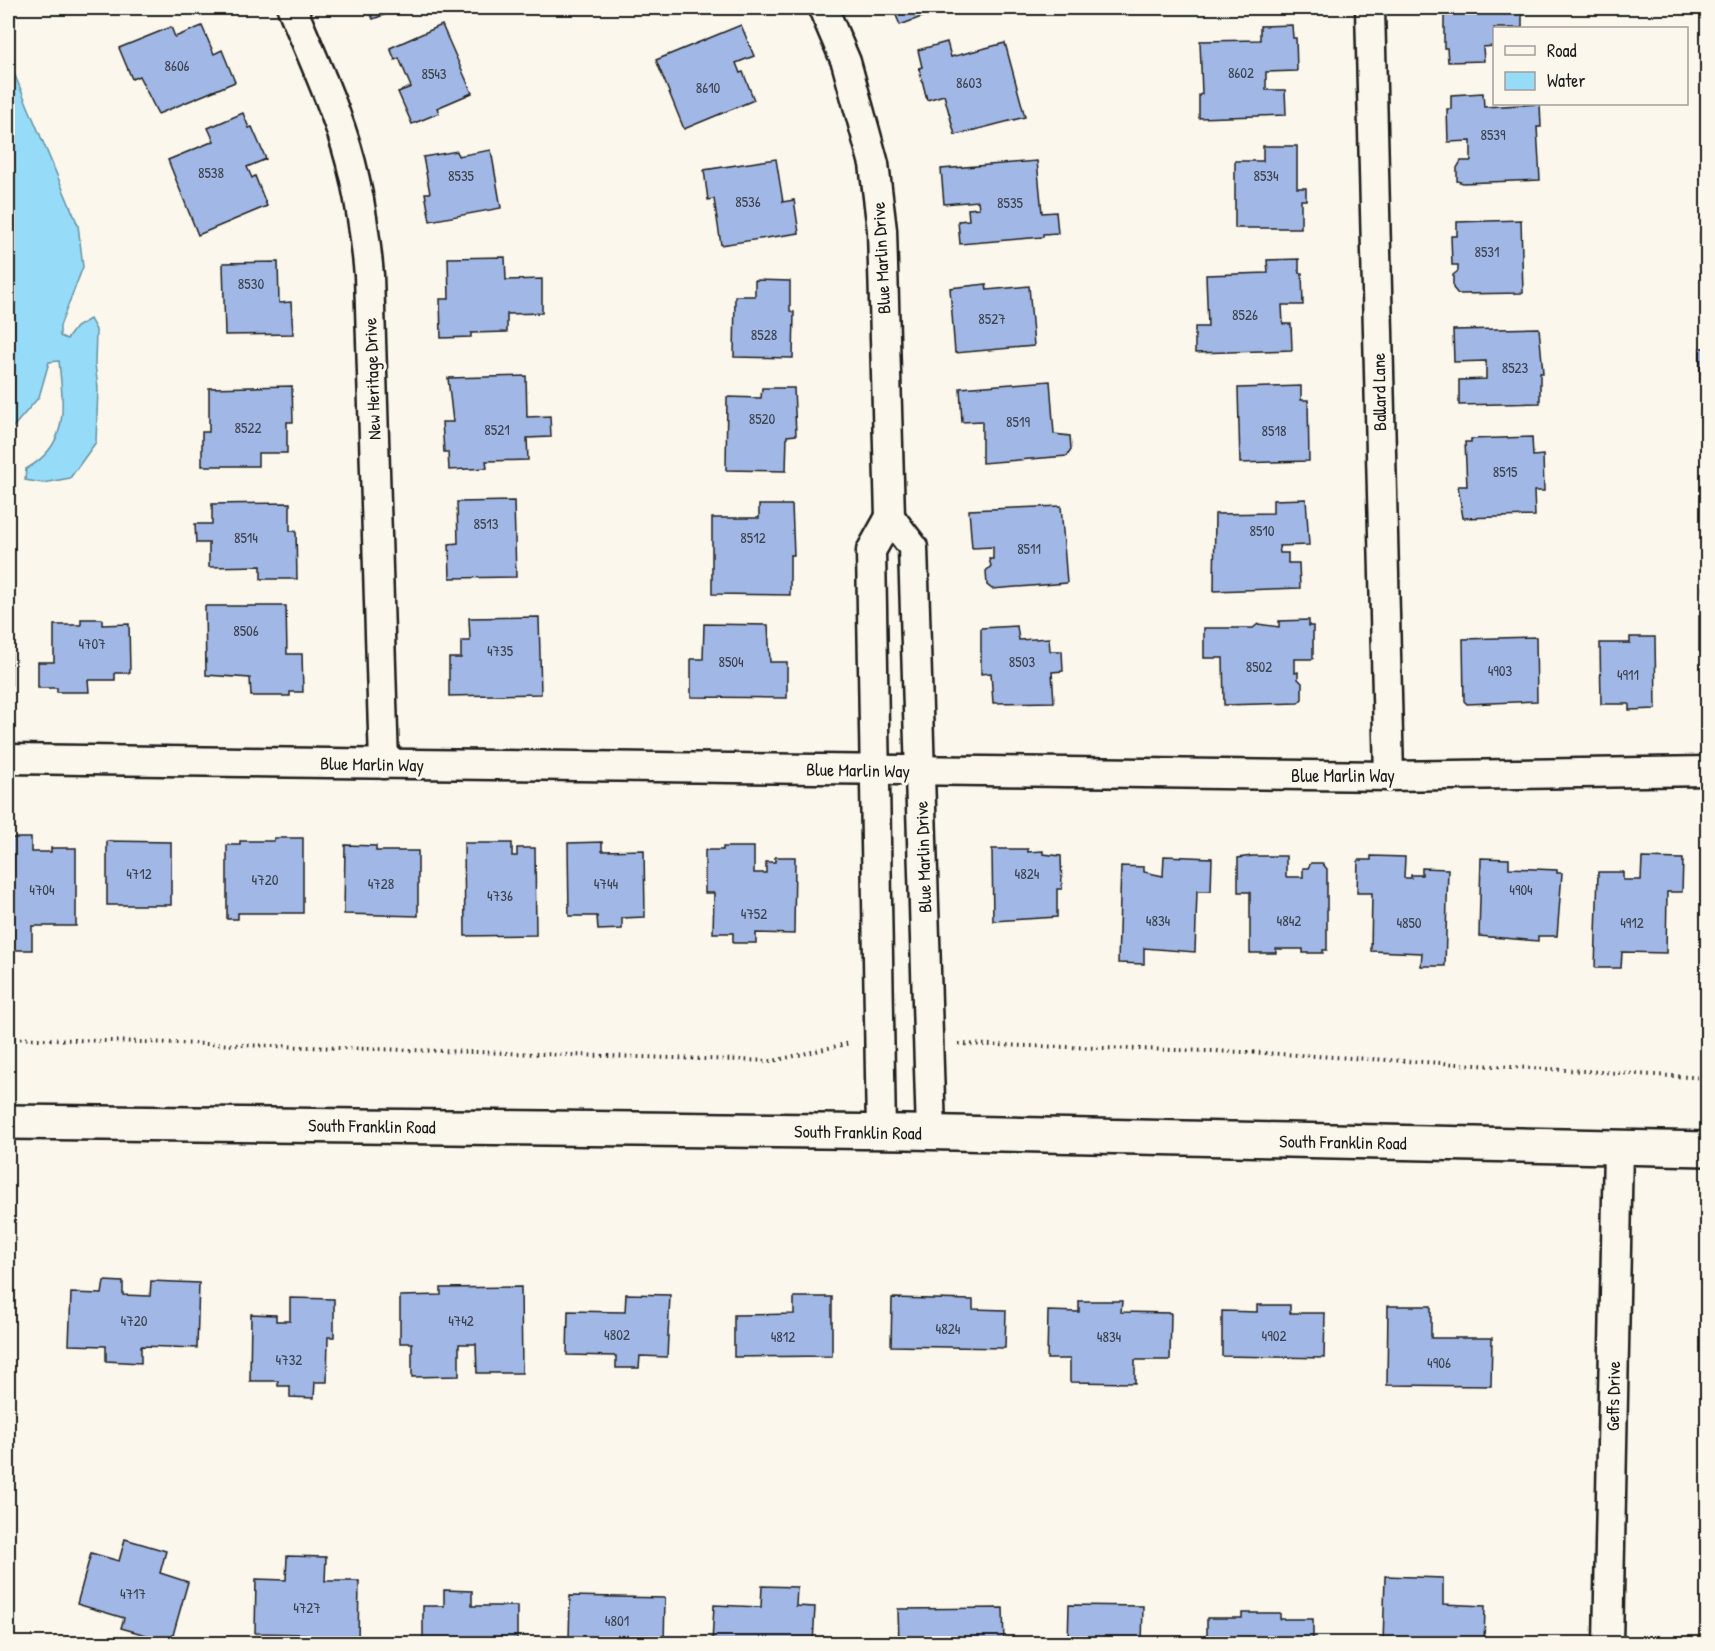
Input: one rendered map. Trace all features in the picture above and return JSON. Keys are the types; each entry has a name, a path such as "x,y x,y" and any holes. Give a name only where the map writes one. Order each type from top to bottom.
{"main road":[{"name":"South Franklin Road","path":"8,1122 881,1132 1707,1149"}],"street":[{"name":"New Heritage Drive","path":"292,8 337,117 355,178 365,230 369,287 384,764"},
{"name":"Blue Marlin Drive","path":"823,8 846,62 874,164 882,230 890,517 913,547 931,1133"},
{"name":"Ballard Lane","path":"1370,8 1389,776"},
{"path":"881,1132 871,551 890,517"},
{"name":"Blue Marlin Way","path":"8,759 1389,776 1707,771"},
{"name":"Geffs Drive","path":"1608,1644 1618,1148"}],"water":[{"path":"8,59 78,225 83,267 60,326 60,336 67,339 76,327 90,319 96,330 95,364 98,388 96,442 70,478 43,483 25,480 26,469 41,459 51,448 57,436 62,408 59,361 49,362 39,397 8,433"}],"building":[{"path":"368,8 402,8 373,19"},
{"path":"893,8 946,8 900,25"},
{"path":"1451,8 1522,8 1522,27 1493,27 1493,46 1483,47 1484,61 1448,62 1447,48 1444,48 1444,14 1452,14"},
{"path":"442,25 472,93 437,108 439,113 412,124 398,92 411,87 399,58 395,60 390,48"},
{"path":"741,25 754,56 736,63 740,73 743,72 754,100 684,129 656,60"},
{"path":"1292,25 1293,38 1296,38 1297,71 1266,72 1266,90 1285,90 1286,115 1199,118 1199,95 1202,94 1200,41 1260,40 1260,26"},
{"path":"202,26 214,54 222,50 235,82 158,114 139,76 132,79 119,48 171,27 175,37"},
{"path":"947,42 951,57 1005,43 1025,117 955,135 944,95 927,100 919,68 922,67 918,50"},
{"path":"1483,93 1484,107 1540,105 1541,127 1537,127 1540,180 1463,183 1457,181 1457,168 1461,161 1471,161 1471,141 1448,142 1447,109 1451,109 1451,95"},
{"path":"243,113 266,159 247,167 252,178 255,176 267,206 198,235 168,160 214,141 208,128"},
{"path":"1263,146 1297,146 1297,188 1306,188 1306,200 1301,200 1301,228 1235,228 1235,161 1263,161"},
{"path":"491,150 501,208 430,221 425,193 430,193 423,157 457,151 458,156"},
{"path":"776,159 783,202 794,200 799,233 721,245 714,199 708,200 704,170"},
{"path":"1037,161 1042,213 1056,212 1058,233 1043,234 1043,237 960,244 958,221 969,220 968,209 979,208 978,201 944,204 941,169"},
{"path":"1521,220 1523,293 1458,294 1453,288 1453,275 1458,271 1458,265 1452,265 1451,236 1457,236 1457,222"},
{"path":"1700,233 1708,233 1708,267 1700,267"},
{"path":"505,257 506,280 542,279 542,313 507,314 507,332 471,333 471,337 441,338 440,299 449,299 448,258"},
{"path":"1299,259 1303,305 1282,305 1283,324 1291,324 1292,350 1195,353 1195,327 1208,327 1206,275 1268,273 1267,260"},
{"path":"278,262 279,303 291,302 293,334 225,335 223,263"},
{"path":"755,280 790,281 790,311 794,312 793,358 734,357 735,296 755,296"},
{"path":"986,284 987,290 1029,286 1034,346 955,353 950,288"},
{"path":"1539,328 1543,373 1540,373 1540,403 1459,405 1459,380 1486,379 1486,361 1454,362 1453,330"},
{"path":"1700,348 1708,348 1708,383 1700,383"},
{"path":"526,376 527,417 550,416 551,437 527,438 528,460 486,461 487,468 449,470 448,452 444,452 442,422 453,422 448,378"},
{"path":"1050,381 1054,434 1070,436 1071,450 1067,456 982,463 982,421 962,422 960,388"},
{"path":"292,386 293,422 287,422 287,453 258,453 258,466 202,466 202,432 209,432 209,388"},
{"path":"1301,386 1301,400 1308,400 1309,461 1240,463 1238,388"},
{"path":"762,388 794,388 796,435 787,436 786,471 726,470 727,397 761,398"},
{"path":"1532,437 1533,456 1543,455 1544,491 1534,491 1535,516 1463,518 1458,486 1467,486 1465,442 1471,442 1471,439"},
{"path":"1306,499 1309,545 1279,546 1280,553 1288,553 1288,563 1299,563 1300,588 1214,591 1215,514 1273,513 1273,500"},
{"path":"514,501 516,577 450,578 449,544 458,543 457,502"},
{"path":"290,503 290,531 296,531 297,579 261,579 261,566 209,567 209,543 196,543 195,524 212,524 212,504"},
{"path":"759,505 792,505 794,555 790,555 790,595 712,594 712,518 759,518"},
{"path":"1061,506 1067,583 992,589 987,585 986,571 991,566 989,559 993,559 993,547 972,548 969,510"},
{"path":"1704,587 1708,587 1708,651 1699,651 1699,616 1704,616"},
{"path":"205,606 286,606 287,654 302,654 303,692 290,692 290,696 251,696 250,678 206,675"},
{"path":"539,617 541,694 449,696 449,658 461,658 461,641 470,641 469,618"},
{"path":"81,619 102,619 102,625 129,624 130,673 115,673 115,680 88,680 89,692 57,692 57,688 38,688 38,662 54,662 54,625 81,625"},
{"path":"1309,620 1309,626 1313,626 1313,659 1295,659 1295,673 1298,672 1298,679 1302,683 1302,699 1298,703 1224,705 1223,658 1204,658 1204,628 1253,628 1258,624 1279,627 1279,621"},
{"path":"704,624 768,625 770,662 787,662 787,698 691,697 691,659 703,659"},
{"path":"1017,626 1019,640 1049,638 1050,651 1062,651 1063,671 1052,672 1054,702 993,703 991,673 981,674 981,628"},
{"path":"1536,637 1537,701 1467,704 1464,701 1463,639"},
{"path":"1630,637 1655,637 1656,709 1629,710 1629,704 1601,704 1600,643 1630,643"},
{"path":"8,652 11,652 11,685 8,685"},
{"path":"8,838 31,838 31,852 51,852 51,848 76,848 76,926 32,926 32,950 9,950"},
{"path":"274,838 303,838 303,913 238,913 238,919 227,919 227,845 240,845 240,841 274,841"},
{"path":"107,841 171,842 171,905 107,905"},
{"path":"602,842 602,851 644,850 645,917 622,918 622,929 598,930 597,916 569,916 568,843"},
{"path":"464,843 512,843 512,856 517,856 517,848 535,848 536,935 465,936"},
{"path":"345,845 376,846 376,851 418,851 418,916 344,914"},
{"path":"723,847 754,847 754,873 766,873 766,862 775,862 775,857 795,857 794,934 756,933 756,943 733,943 733,933 713,933 714,893 705,893 705,850 723,850"},
{"path":"992,849 1028,849 1028,852 1043,851 1043,854 1061,856 1062,889 1057,889 1057,917 993,921"},
{"path":"1164,856 1212,858 1211,891 1197,891 1195,952 1144,948 1144,964 1118,963 1121,866 1144,867 1144,872 1163,876"},
{"path":"1286,856 1286,877 1303,877 1303,868 1308,868 1311,863 1322,863 1327,869 1327,950 1323,950 1323,953 1303,953 1303,949 1276,949 1276,953 1250,953 1250,892 1238,892 1238,858"},
{"path":"1371,856 1405,857 1404,878 1411,878 1411,875 1422,875 1422,868 1448,869 1445,966 1421,966 1422,953 1371,951 1372,893 1357,893 1358,860 1371,860"},
{"path":"1481,858 1509,859 1509,868 1557,870 1557,873 1562,873 1557,936 1538,936 1538,941 1479,936"},
{"path":"1642,858 1683,859 1682,892 1667,892 1666,953 1622,952 1621,968 1595,968 1598,872 1623,872 1623,880 1641,880"},
{"path":"104,1281 123,1282 123,1295 150,1296 151,1281 199,1283 197,1348 141,1346 141,1363 106,1361 106,1346 69,1345 71,1293 102,1294"},
{"path":"521,1287 522,1373 477,1373 476,1344 459,1344 459,1376 412,1377 412,1343 400,1343 400,1296 441,1295 441,1288"},
{"path":"626,1294 670,1295 667,1357 640,1356 639,1368 616,1368 616,1356 567,1355 568,1311 625,1312"},
{"path":"794,1297 832,1297 832,1356 734,1357 734,1315 794,1314"},
{"path":"290,1298 334,1299 334,1337 328,1337 327,1382 315,1382 314,1398 290,1397 290,1386 278,1386 278,1381 250,1381 251,1314 276,1315 276,1321 290,1321"},
{"path":"892,1298 973,1300 973,1309 1006,1310 1005,1348 891,1346"},
{"path":"1079,1301 1122,1301 1121,1312 1171,1313 1170,1360 1135,1360 1135,1383 1070,1382 1070,1359 1047,1359 1048,1311 1079,1312"},
{"path":"1257,1305 1290,1305 1290,1313 1325,1313 1324,1358 1222,1356 1222,1311 1257,1312"},
{"path":"1388,1306 1431,1306 1431,1338 1492,1338 1491,1386 1387,1385"},
{"path":"125,1539 166,1551 160,1573 188,1582 171,1642 121,1628 124,1618 77,1604 91,1553 119,1561"},
{"path":"287,1556 326,1557 325,1581 359,1581 358,1644 306,1644 306,1634 255,1633 256,1579 286,1580"},
{"path":"1385,1576 1443,1578 1443,1604 1485,1606 1484,1644 1383,1644"},
{"path":"762,1586 797,1587 796,1606 815,1607 813,1644 712,1644 714,1605 761,1607"},
{"path":"444,1590 472,1591 472,1606 517,1606 517,1644 423,1644 423,1606 444,1606"},
{"path":"570,1596 665,1598 664,1644 569,1641"},
{"path":"1069,1605 1143,1606 1142,1644 1068,1644"},
{"path":"1003,1608 1004,1644 899,1644 898,1609"},
{"path":"1242,1613 1280,1613 1280,1619 1313,1619 1313,1644 1207,1644 1207,1618 1242,1618"}]}
